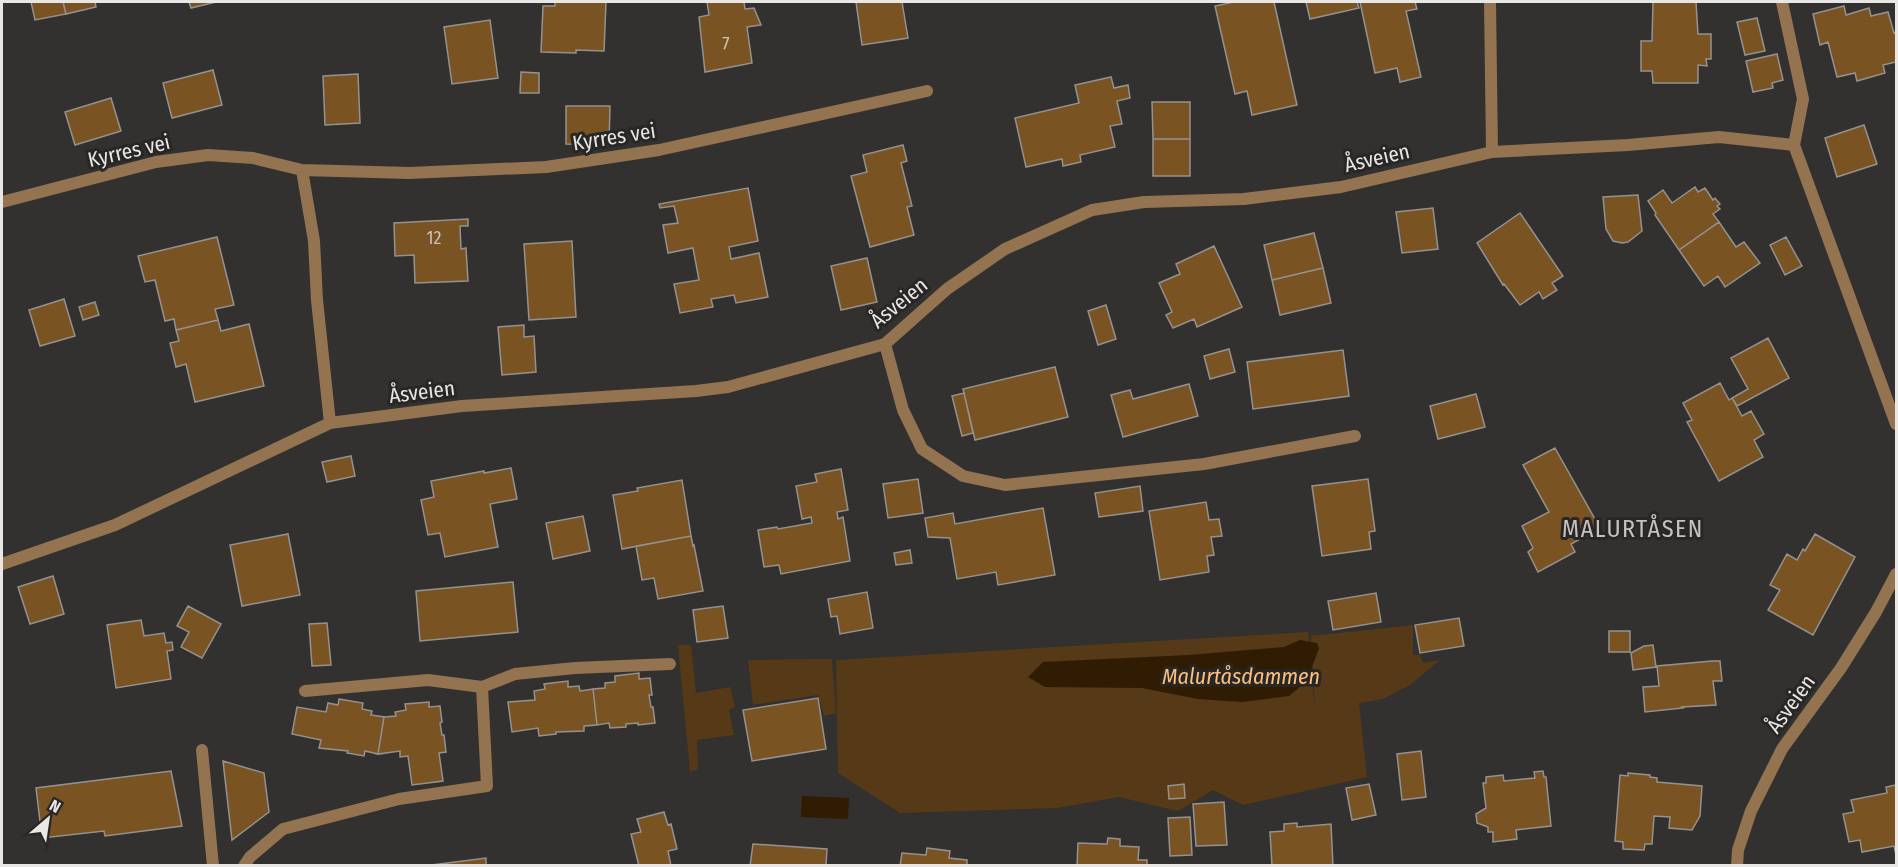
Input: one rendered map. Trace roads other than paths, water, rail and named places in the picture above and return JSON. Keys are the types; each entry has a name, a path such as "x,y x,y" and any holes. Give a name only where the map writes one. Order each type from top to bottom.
{"street":[{"path":"1490,2 1492,152"},
{"path":"1782,2 1803,99 1794,145 1896,424"},
{"name":"Kyrres vei","path":"2,202 156,162 208,155 253,158 302,170 409,173 546,167 659,150 927,91"},
{"name":"Åsveien","path":"2,564 116,525 330,423 462,406 728,387 885,344 947,289 1005,249 1092,210 1144,202 1244,199 1341,187 1492,152 1628,145 1719,137 1794,145"},
{"path":"302,170 314,241 316,300 330,423"},
{"path":"885,344 903,410 922,449 963,477 1005,485 1204,464 1355,436"},
{"name":"Åsveien","path":"1737,866 1738,850 1751,811 1782,749 1841,668 1876,612 1896,574"},
{"path":"305,691 428,680 482,687 515,674 575,668 670,664"},
{"path":"244,866 250,857 283,829 399,800 487,786 482,687"},
{"path":"202,750 213,866"}],"water":[{"name":"Malurtåsdammen","path":"1300,640 1317,643 1319,648 1307,681 1289,696 1242,702 1198,699 1142,688 1045,687 1028,677 1043,662 1189,655 1284,647"},
{"path":"802,796 849,798 848,819 801,817"}],"district":[{"name":"MALURTÅSEN","path":"1633,529"}]}
